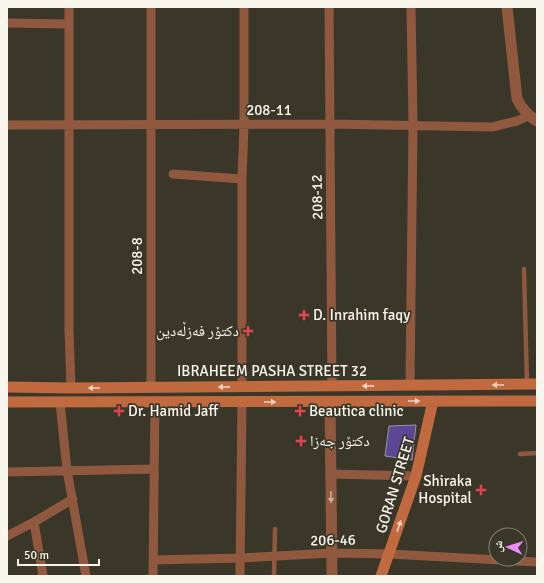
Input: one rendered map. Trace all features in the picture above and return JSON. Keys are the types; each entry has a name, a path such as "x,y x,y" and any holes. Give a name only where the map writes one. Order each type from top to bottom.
{"main road":[{"name":"IBRAHEEM PASHA STREET 32","path":"7,387 151,388 532,384"},
{"name":"IBRAHEEM PASHA STREET 32","path":"7,402 537,402"},
{"name":"GORAN STREET","path":"382,576 416,476 433,402"}],"street":[{"path":"69,7 69,330 71,388"},
{"name":"208-8","path":"151,7 151,388"},
{"path":"242,387 244,7"},
{"name":"208-12","path":"329,7 332,386"},
{"path":"410,7 413,124 410,385"},
{"path":"507,7 516,90 520,104 533,118"},
{"path":"7,23 69,24"},
{"name":"208-11","path":"7,125 413,124 492,127 533,118"},
{"path":"173,174 242,179"},
{"path":"60,402 67,470 86,576"},
{"path":"240,576 242,402"},
{"path":"330,402 332,576"},
{"path":"153,576 155,403"},
{"path":"7,472 154,469"},
{"path":"330,474 416,476"},
{"path":"7,536 73,499"},
{"path":"34,522 43,576"},
{"name":"206-46","path":"153,560 240,558 332,552 537,562"}],"lane":[{"path":"524,269 532,384"},
{"path":"520,454 537,453"},
{"path":"274,576 275,529"}],"building":[{"path":"416,425 412,460 385,456 389,426"}],"place":[{"name":"D. Inrahim faqy","path":"304,315"},
{"name":"دکتۆر فەزڵەدین","path":"248,331"},
{"name":"Dr. Hamid Jaff","path":"119,411"},
{"name":"Beautica clinic","path":"300,411"},
{"name":"دکتۆر جەزا","path":"301,441"},
{"name":"Shiraka Hospital","path":"481,490"}]}
